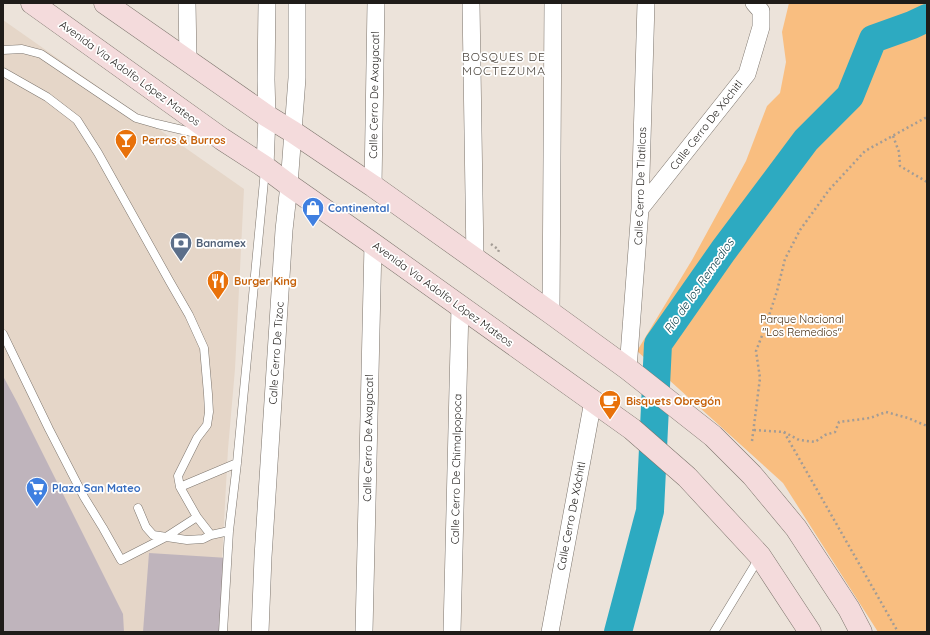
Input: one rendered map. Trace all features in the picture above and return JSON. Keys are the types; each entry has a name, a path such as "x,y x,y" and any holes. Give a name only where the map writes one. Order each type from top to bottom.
{"main road":[{"name":"Avenida Via Adolfo López Mateos","path":"32,3 632,429 687,477 760,556 810,632"},
{"path":"109,5 267,116 373,186 551,313 646,382 713,436 752,475 796,528 849,609 861,632"}],"street":[{"path":"187,3 188,60"},
{"path":"265,167 267,116 267,3"},
{"name":"Calle Cerro De Tizoc","path":"260,632 263,557 284,230 297,78 297,3"},
{"name":"Calle Cerro De Axayacatl","path":"373,186 376,3"},
{"path":"471,3 475,259"},
{"path":"551,313 553,3"},
{"name":"Calle Cerro De Tlatilcas","path":"628,369 640,209 646,3"},
{"name":"Calle Cerro De Xóchitl","path":"640,209 747,74 762,27 757,7"},
{"name":"Calle Cerro De Axayacatl","path":"364,632 373,244"},
{"name":"Calle Cerro De Chimalpopoca","path":"452,632 460,306"},
{"name":"Calle Cerro De Xóchitl","path":"550,632 593,401"}],"lane":[{"path":"3,50 22,49 41,54 136,118 222,139"},
{"path":"3,72 47,97 77,120 98,153 170,282 204,348 209,412 207,425 197,438 178,476 180,487 197,517 211,535"},
{"path":"223,632 229,531 237,463 265,167"},
{"path":"3,334 84,497 104,528 121,560 166,537 197,517"},
{"path":"180,487 237,463"},
{"path":"138,508 146,527 153,535 187,540 203,539 211,535 229,531"},
{"path":"714,632 760,556"}],"path":[{"path":"752,441 760,378 756,351 777,291 785,259 800,230 829,190 865,151 927,117"},
{"path":"893,136 899,152 900,166 927,182"},
{"path":"754,430 784,432 799,440 815,442 825,435 835,432 839,422 870,418 886,412 908,418 927,426"},
{"path":"784,432 898,632"}],"shaded area":[{"path":"3,20 244,189 235,369 228,449 218,632 3,632"}],"green space":[{"name":"Parque Nacional \"Los Remedios\"","path":"789,3 927,3 927,632 878,632 783,483 637,351 692,260 746,161 767,106 780,93 786,62 782,32"}],"building":[{"name":"Plaza San Mateo","path":"3,376 123,614 124,632 3,632"},
{"path":"149,553 228,558 222,632 143,632"}],"waterway":[{"name":"Río de los Remedios","path":"618,632 650,511 658,344 723,251 806,140 850,96 873,39 927,18"}],"place":[{"name":"Perros & Burros","path":"126,160"},
{"name":"Continental","path":"313,228"},
{"name":"Banamex","path":"181,262"},
{"name":"Burger King","path":"218,300"},
{"name":"Bisquets Obregón","path":"610,420"},
{"name":"Plaza San Mateo","path":"37,508"}],"district":[{"name":"BOSQUES DE MOCTEZUMA","path":"504,64"}]}
